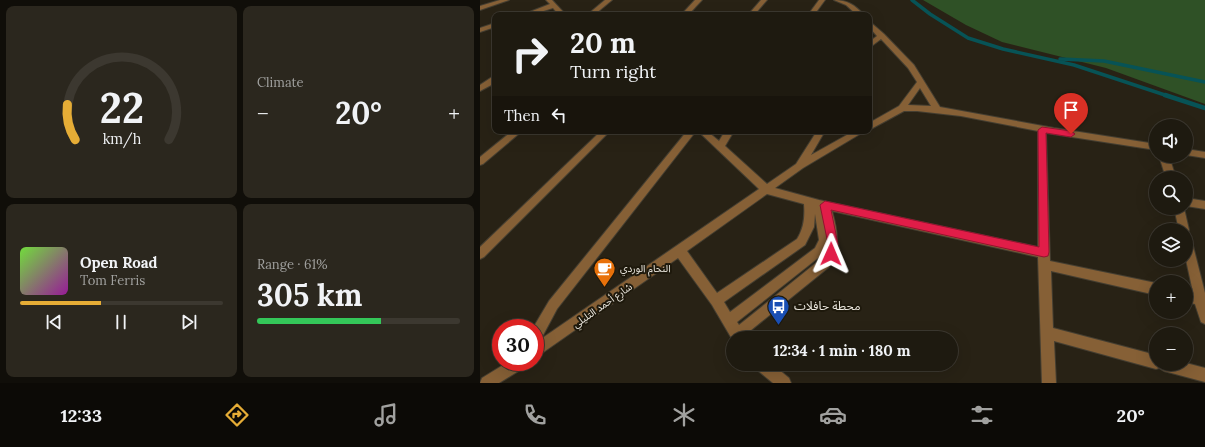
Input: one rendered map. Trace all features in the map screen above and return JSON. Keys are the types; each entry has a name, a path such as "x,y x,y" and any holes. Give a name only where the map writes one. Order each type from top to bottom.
{"street":[{"path":"480,8 506,0"},
{"path":"594,12 609,0"},
{"path":"687,12 699,0"},
{"path":"754,12 764,0"},
{"path":"813,12 822,0"},
{"path":"837,0 848,4 857,12"},
{"path":"532,12 552,3 560,12"},
{"path":"480,30 492,26"},
{"path":"872,26 911,67 938,110"},
{"path":"872,43 882,35"},
{"path":"480,89 484,83"},
{"path":"872,125 902,108 920,83"},
{"path":"902,108 918,107 938,110 1042,130 1149,146"},
{"path":"1042,130 1044,252 1049,383"},
{"path":"480,162 514,134"},
{"path":"480,254 603,134"},
{"path":"544,321 553,305 690,134"},
{"path":"706,134 767,190 817,203 1044,252"},
{"path":"720,146 728,134"},
{"path":"800,166 819,134"},
{"name":"شارع أحمد التليلي","path":"544,345 800,166 857,134"},
{"path":"1193,153 1205,155"},
{"path":"716,301 801,242 808,230 817,203"},
{"path":"729,321 822,248 824,240 817,203"},
{"path":"745,331 826,263 831,254 833,244 817,203"},
{"path":"1193,203 1205,205"},
{"path":"679,250 736,331"},
{"path":"1045,264 1149,287"},
{"path":"1193,267 1205,318"},
{"path":"1193,298 1200,299"},
{"path":"1047,334 1149,360"},
{"path":"487,383 506,371"},
{"path":"769,371 784,383"},
{"path":"1190,371 1205,375"}],"green space":[{"path":"923,0 1205,0 1205,104 1106,68 1002,42 966,25"}],"waterway":[{"path":"912,0 930,14 968,38 1003,49 1074,65 1168,96"},
{"path":"1060,59 1104,61 1205,82"},
{"path":"1165,95 1205,108"}],"place":[{"name":"النحام الوردي","path":"605,288"},
{"name":"محطة حافلات","path":"779,326"}],"route":[{"path":"831,254 833,244 832,235 825,205 1044,252 1042,130 1071,134"}]}
